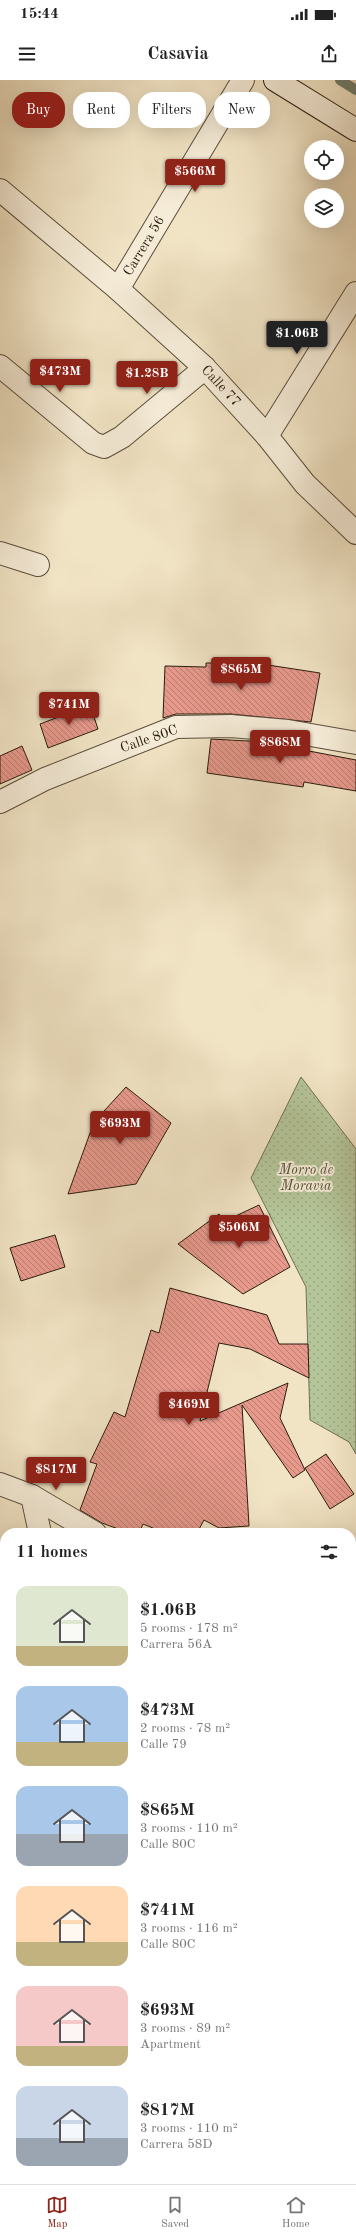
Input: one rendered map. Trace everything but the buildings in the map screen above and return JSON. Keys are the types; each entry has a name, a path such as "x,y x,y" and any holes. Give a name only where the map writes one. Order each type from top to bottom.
{"street":[{"name":"Carrera 56","path":"118,288 243,80"},
{"path":"274,80 356,130"},
{"name":"Calle 77","path":"0,190 118,288 205,368 267,436 306,484 356,533"},
{"path":"267,436 356,293"},
{"path":"1,370 93,443 104,447 122,437 205,368"},
{"path":"0,553 38,565"},
{"name":"Calle 80C","path":"0,802 45,779 176,727 232,726 288,731 356,743"},
{"path":"0,1484 32,1496 86,1528"},
{"path":"32,1496 39,1528"}],"green space":[{"name":"Morro de Moravia","path":"301,1077 356,1149 356,1454 349,1442 310,1420 306,1287 251,1178"}],"waterway":[{"path":"340,80 356,90"}]}
